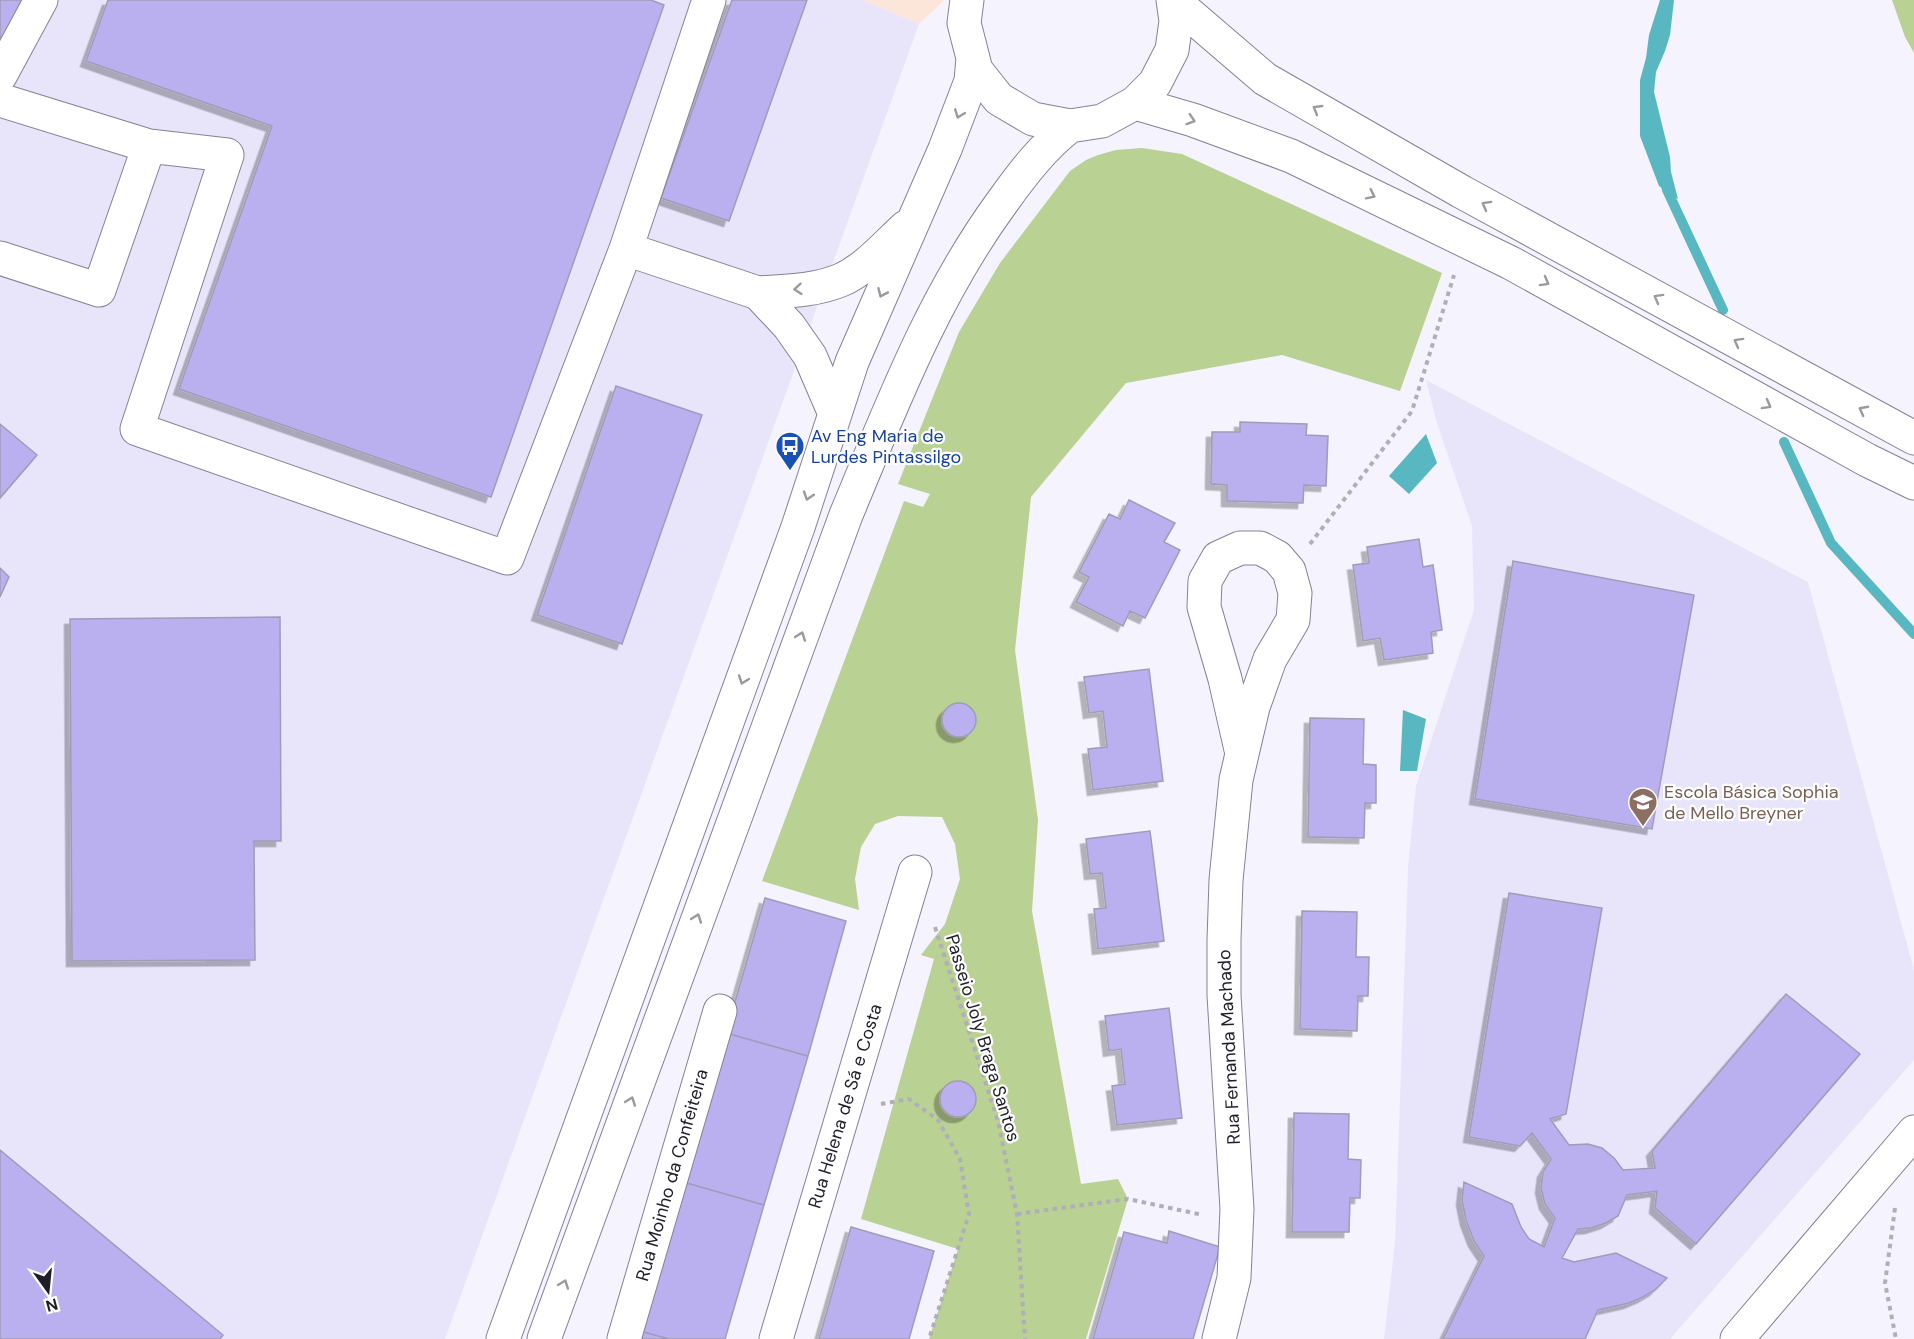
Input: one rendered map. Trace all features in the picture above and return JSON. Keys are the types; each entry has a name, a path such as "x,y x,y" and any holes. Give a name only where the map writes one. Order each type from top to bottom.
{"street":[{"path":"0,76 41,0"},
{"path":"0,100 149,146 227,155 137,429 507,558 626,249 709,0"},
{"path":"959,8 976,70 999,99 1033,119 1070,126 1102,121 1135,103 1155,83 1172,50 1176,21 1173,1"},
{"path":"1173,1 1265,79 1462,192 1914,438"},
{"path":"503,1339 798,527 852,362 945,149 971,81 973,57"},
{"path":"1135,103 1193,120 1291,156 1511,263 1857,454 1914,483"},
{"path":"544,1339 846,515 901,382 935,311 973,243 1035,159 1070,126"},
{"path":"0,258 99,290 149,146"},
{"path":"626,249 758,293 808,288 841,280 866,264 916,217"},
{"path":"758,293 789,326 810,356 835,414"},
{"name":"Rua Fernanda Machado","path":"1219,1339 1234,1278 1237,1209 1224,995 1227,869 1236,780 1253,707 1270,660 1293,620 1295,593 1289,571 1276,557 1260,548 1240,548 1218,558 1204,581 1204,607 1225,679 1242,754"},
{"name":"Rua Helena de Sá e Costa","path":"776,1339 915,872"},
{"name":"Rua Moinho da Confeiteira","path":"624,1339 720,1011"},
{"path":"1737,1339 1907,1141"}],"path":[{"path":"1289,571 1412,411 1465,241"},
{"name":"Passeio Joly Braga Santos","path":"933,921 998,1121 1017,1214 1025,1339"},
{"path":"844,1110 909,1099 938,1120 960,1160 969,1214 928,1339"},
{"path":"1896,1339 1886,1283 1907,1141"},
{"path":"1017,1214 1128,1199 1236,1222"}],"shaded area":[{"path":"0,0 862,0 919,24 445,1339 0,1339"},
{"path":"862,0 944,0 919,24"},
{"name":"Escola Básica Sophia de Mello Breyner","path":"1426,380 1808,582 1914,970 1914,1060 1670,1339 1384,1339 1395,1243 1408,868 1416,786 1474,610 1472,526 1437,423"}],"green space":[{"path":"1892,0 1914,0 1914,53 1905,37"},
{"path":"1142,148 1182,154 1442,273 1400,391 1282,355 1126,383 1031,497 1015,650 1038,820 1032,911 1081,1184 1118,1179 1128,1199 1086,1339 929,1339 958,1249 861,1219 934,959 921,955 945,924 960,879 955,844 942,817 898,816 875,824 861,847 855,879 859,910 762,881 904,501 923,507 930,494 898,484 959,332 1000,263 1070,171 1098,155 1116,150"}],"water":[{"path":"1660,0 1674,0 1670,35 1656,72 1654,92 1678,199 1659,186 1640,136 1640,80 1649,35"},
{"path":"1426,434 1437,463 1409,494 1389,476"},
{"path":"1403,710 1426,719 1417,771 1400,771"}],"building":[{"path":"0,0 26,0 0,48"},
{"path":"108,0 651,0 664,5 491,497 179,389 272,126 86,61"},
{"path":"732,0 807,0 729,221 661,198"},
{"path":"616,386 702,415 622,644 537,615"},
{"path":"1240,422 1307,424 1306,435 1328,436 1326,486 1304,485 1303,503 1227,501 1227,485 1211,484 1212,432 1240,432"},
{"path":"0,424 37,455 0,498"},
{"path":"1129,500 1175,523 1164,542 1180,550 1145,618 1130,611 1123,626 1076,602 1089,577 1079,572 1109,514 1120,519"},
{"path":"1419,539 1423,567 1433,565 1442,630 1431,632 1433,653 1384,660 1380,638 1363,641 1353,565 1369,563 1367,547"},
{"path":"1513,561 1694,595 1652,829 1475,799"},
{"path":"0,568 9,577 0,597"},
{"path":"280,617 281,841 254,841 255,960 72,961 70,619"},
{"path":"1149,669 1163,781 1093,790 1088,749 1107,747 1103,711 1089,713 1084,677"},
{"path":"959,703 971,708 976,720 971,732 959,737 947,732 942,720 947,708"},
{"path":"1310,718 1364,719 1363,764 1376,765 1376,803 1365,803 1364,838 1308,837"},
{"path":"1150,831 1164,941 1098,949 1094,909 1106,908 1102,873 1090,874 1086,839"},
{"path":"1509,893 1602,908 1566,1114 1550,1119 1569,1145 1588,1144 1602,1148 1623,1170 1655,1168 1652,1151 1786,994 1860,1054 1696,1244 1655,1208 1657,1191 1627,1195 1618,1216 1591,1228 1578,1229 1562,1258 1574,1262 1616,1253 1667,1278 1655,1290 1643,1297 1629,1303 1598,1310 1585,1339 1443,1339 1484,1256 1474,1241 1466,1220 1462,1200 1464,1182 1512,1204 1521,1227 1529,1239 1544,1247 1555,1218 1545,1204 1541,1188 1543,1172 1551,1159 1532,1133 1520,1146 1469,1137"},
{"path":"765,898 846,921 808,1056 726,1033"},
{"path":"1302,911 1357,912 1356,957 1369,957 1368,996 1358,996 1357,1031 1300,1029"},
{"path":"1169,1008 1182,1118 1117,1125 1112,1086 1125,1084 1121,1049 1109,1051 1105,1016"},
{"path":"726,1033 808,1056 764,1205 683,1182"},
{"path":"958,1081 971,1086 976,1099 971,1112 958,1117 945,1112 940,1099 945,1086"},
{"path":"1294,1113 1349,1114 1348,1159 1361,1160 1360,1198 1350,1198 1349,1232 1292,1232"},
{"path":"0,1150 223,1335 220,1339 0,1339"},
{"path":"683,1182 764,1205 725,1339 669,1339 640,1331"},
{"path":"851,1227 934,1251 909,1339 819,1339"},
{"path":"1169,1231 1220,1247 1193,1339 1093,1339 1124,1232 1167,1243"},
{"path":"640,1331 669,1339 638,1339"}],"waterway":[{"path":"1665,179 1667,190 1723,310"},
{"path":"1784,442 1831,543 1914,634"}],"place":[{"name":"Av Eng Maria de Lurdes Pintassilgo","path":"790,472"},
{"name":"Escola Básica Sophia de Mello Breyner","path":"1643,828"}]}
